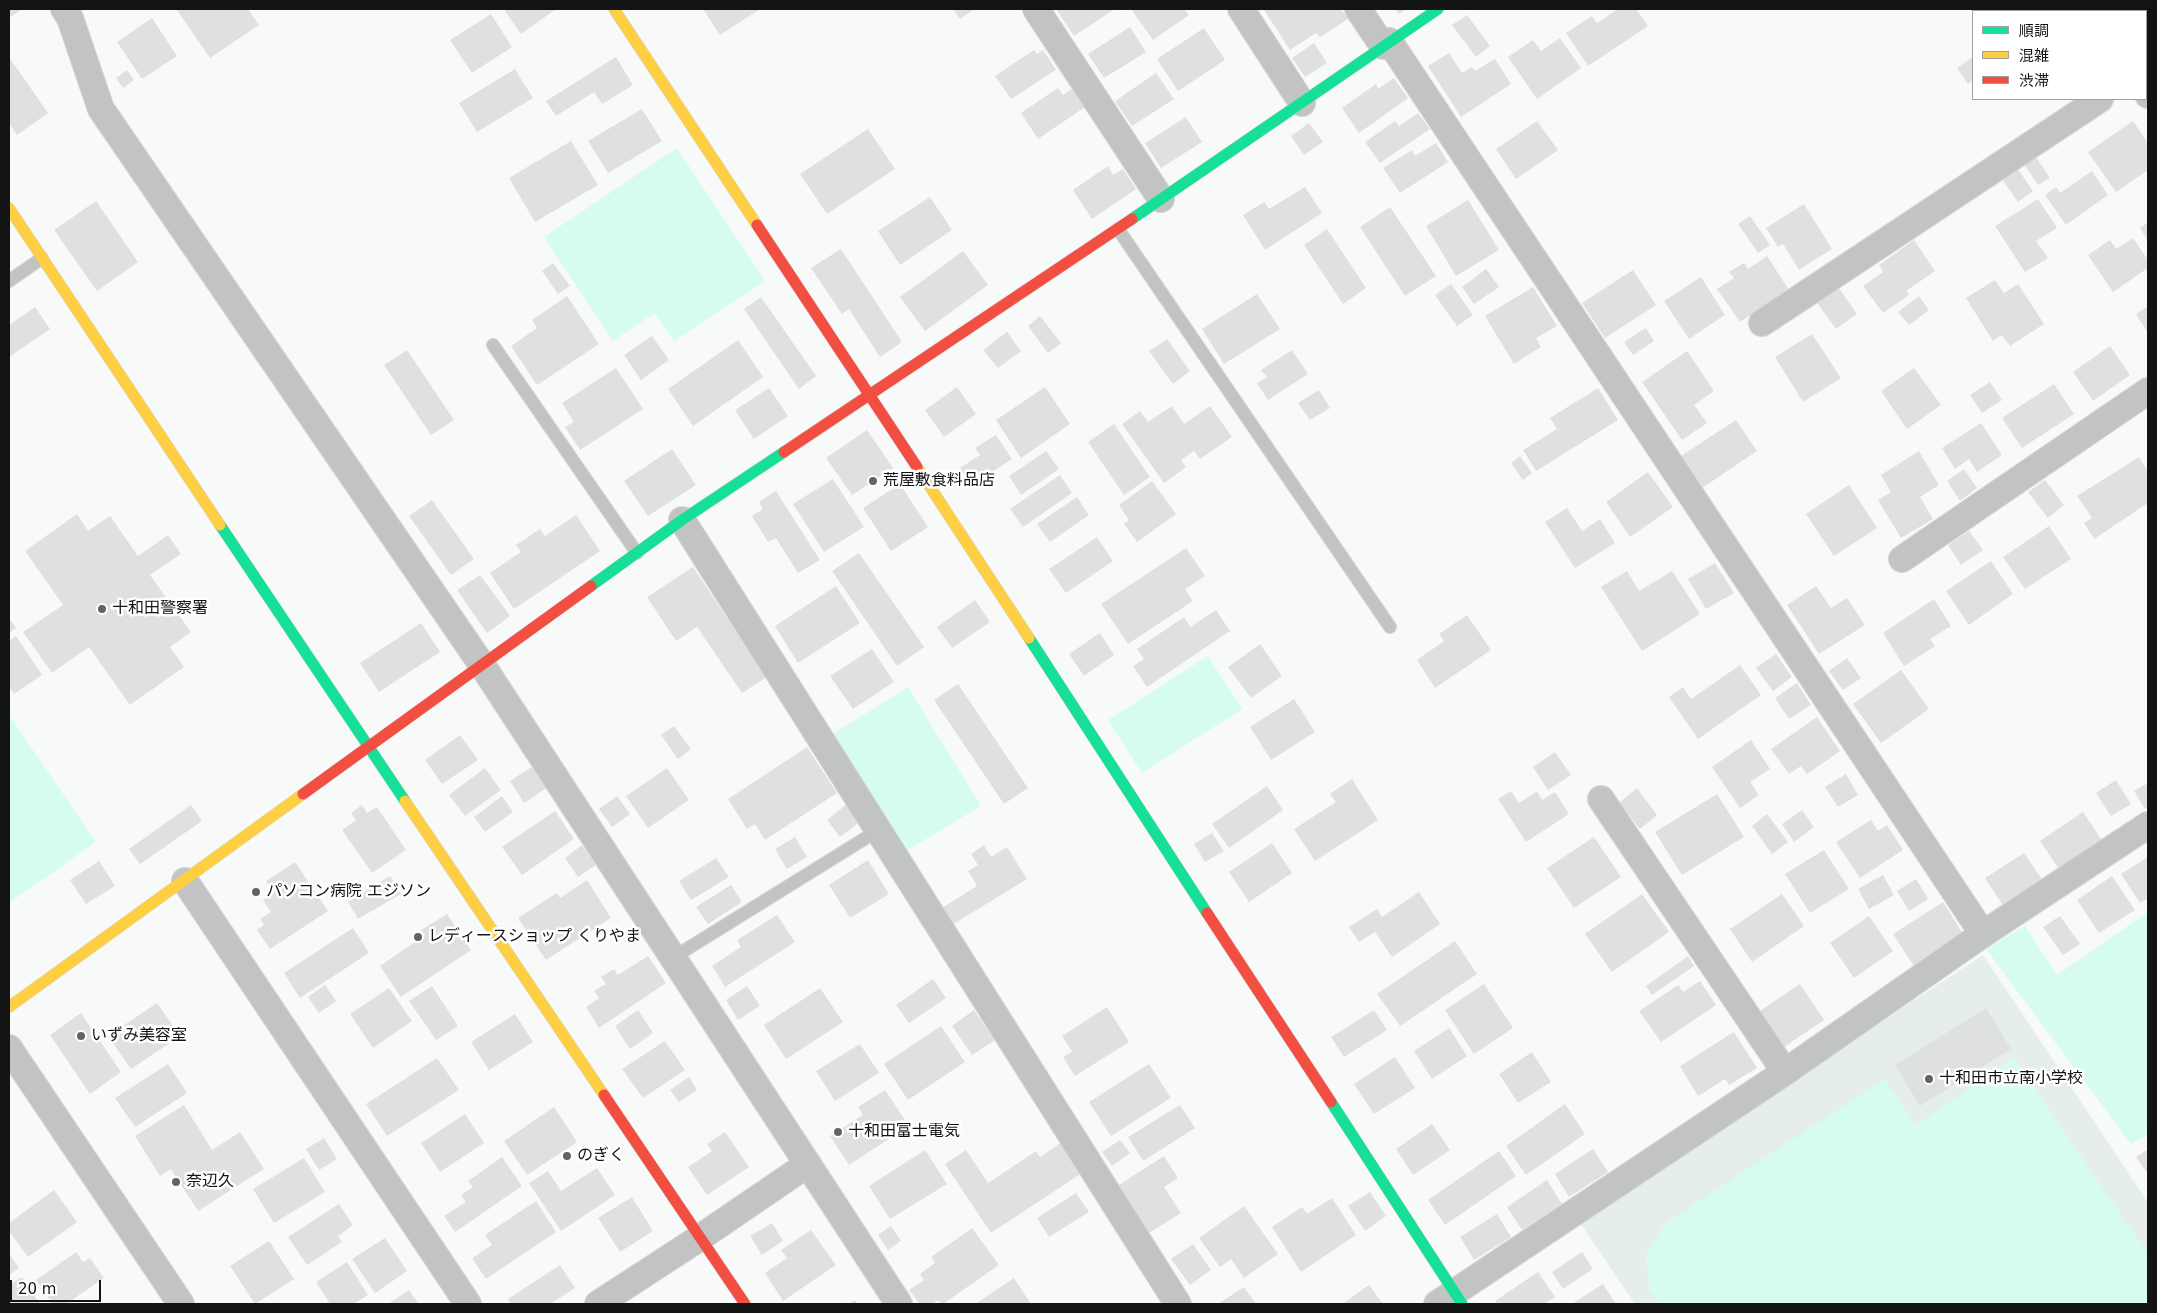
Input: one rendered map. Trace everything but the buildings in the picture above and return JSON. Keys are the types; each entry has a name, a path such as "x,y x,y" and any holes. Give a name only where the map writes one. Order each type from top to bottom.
{"street":[{"path":"1036,9 1161,199"},
{"path":"1240,9 1302,104"},
{"path":"1358,9 1386,44 1983,934"},
{"path":"9,1007 682,520 1302,104 1438,9"},
{"path":"73,12 101,110 482,665 899,1304"},
{"path":"616,13 870,394 1451,1300 1983,934 2148,825"},
{"path":"1762,323 2098,100"},
{"path":"9,208 369,748 745,1304"},
{"path":"1902,559 2148,391"},
{"path":"682,520 1178,1304"},
{"path":"1601,799 1785,1072"},
{"path":"185,881 468,1304"},
{"path":"9,1048 181,1304"},
{"path":"598,1304 701,1238 808,1164"}],"lane":[{"path":"616,13 631,9"},
{"path":"1118,228 1390,628"},
{"path":"9,281 42,258"},
{"path":"494,345 637,553"},
{"path":"674,957 877,831"}],"shaded area":[{"name":"十和田市立南小学校","path":"1983,955 2148,1203 2148,1304 1635,1304 1578,1220"}],"green space":[{"path":"2148,9 2148,37 2147,10 2130,10"},
{"path":"677,148 765,281 674,341 655,313 613,341 544,237"},
{"path":"1208,656 1242,709 1142,773 1108,720"},
{"path":"908,687 981,806 906,851 831,735"},
{"path":"9,715 96,842 9,903"},
{"path":"2148,912 2148,1134 2131,1144 1986,949 2025,926 2057,975"},
{"name":"十和田市立南小学校","path":"2014,1057 2148,1254 2148,1304 1660,1304 1649,1290 1646,1253 1666,1223 1884,1079 1916,1125"}],"traffic: fast":[{"path":"1132,219 1438,9"},
{"path":"591,586 682,520 784,452"},
{"path":"220,525 405,801"},
{"path":"1029,638 1207,913"},
{"path":"1331,1102 1462,1304"}],"traffic: slow":[{"path":"614,9 757,225"},
{"path":"9,208 220,525"},
{"path":"917,467 1029,638"},
{"path":"9,1007 303,794"},
{"path":"405,801 604,1095"}],"traffic: jam":[{"path":"784,452 1132,219"},
{"path":"757,225 917,467"},
{"path":"303,794 591,586"},
{"path":"1207,913 1331,1102"},
{"path":"604,1095 745,1304"}],"place":[{"name":"荒屋敷食料品店","path":"873,481"},
{"name":"十和田警察署","path":"102,609"},
{"name":"パソコン病院 エジソン","path":"256,892"},
{"name":"レディースショップ くりやま","path":"418,937"},
{"name":"いずみ美容室","path":"81,1036"},
{"name":"十和田市立南小学校","path":"1929,1079"},
{"name":"十和田富士電気","path":"838,1132"},
{"name":"のぎく","path":"567,1156"},
{"name":"奈辺久","path":"176,1182"}]}
